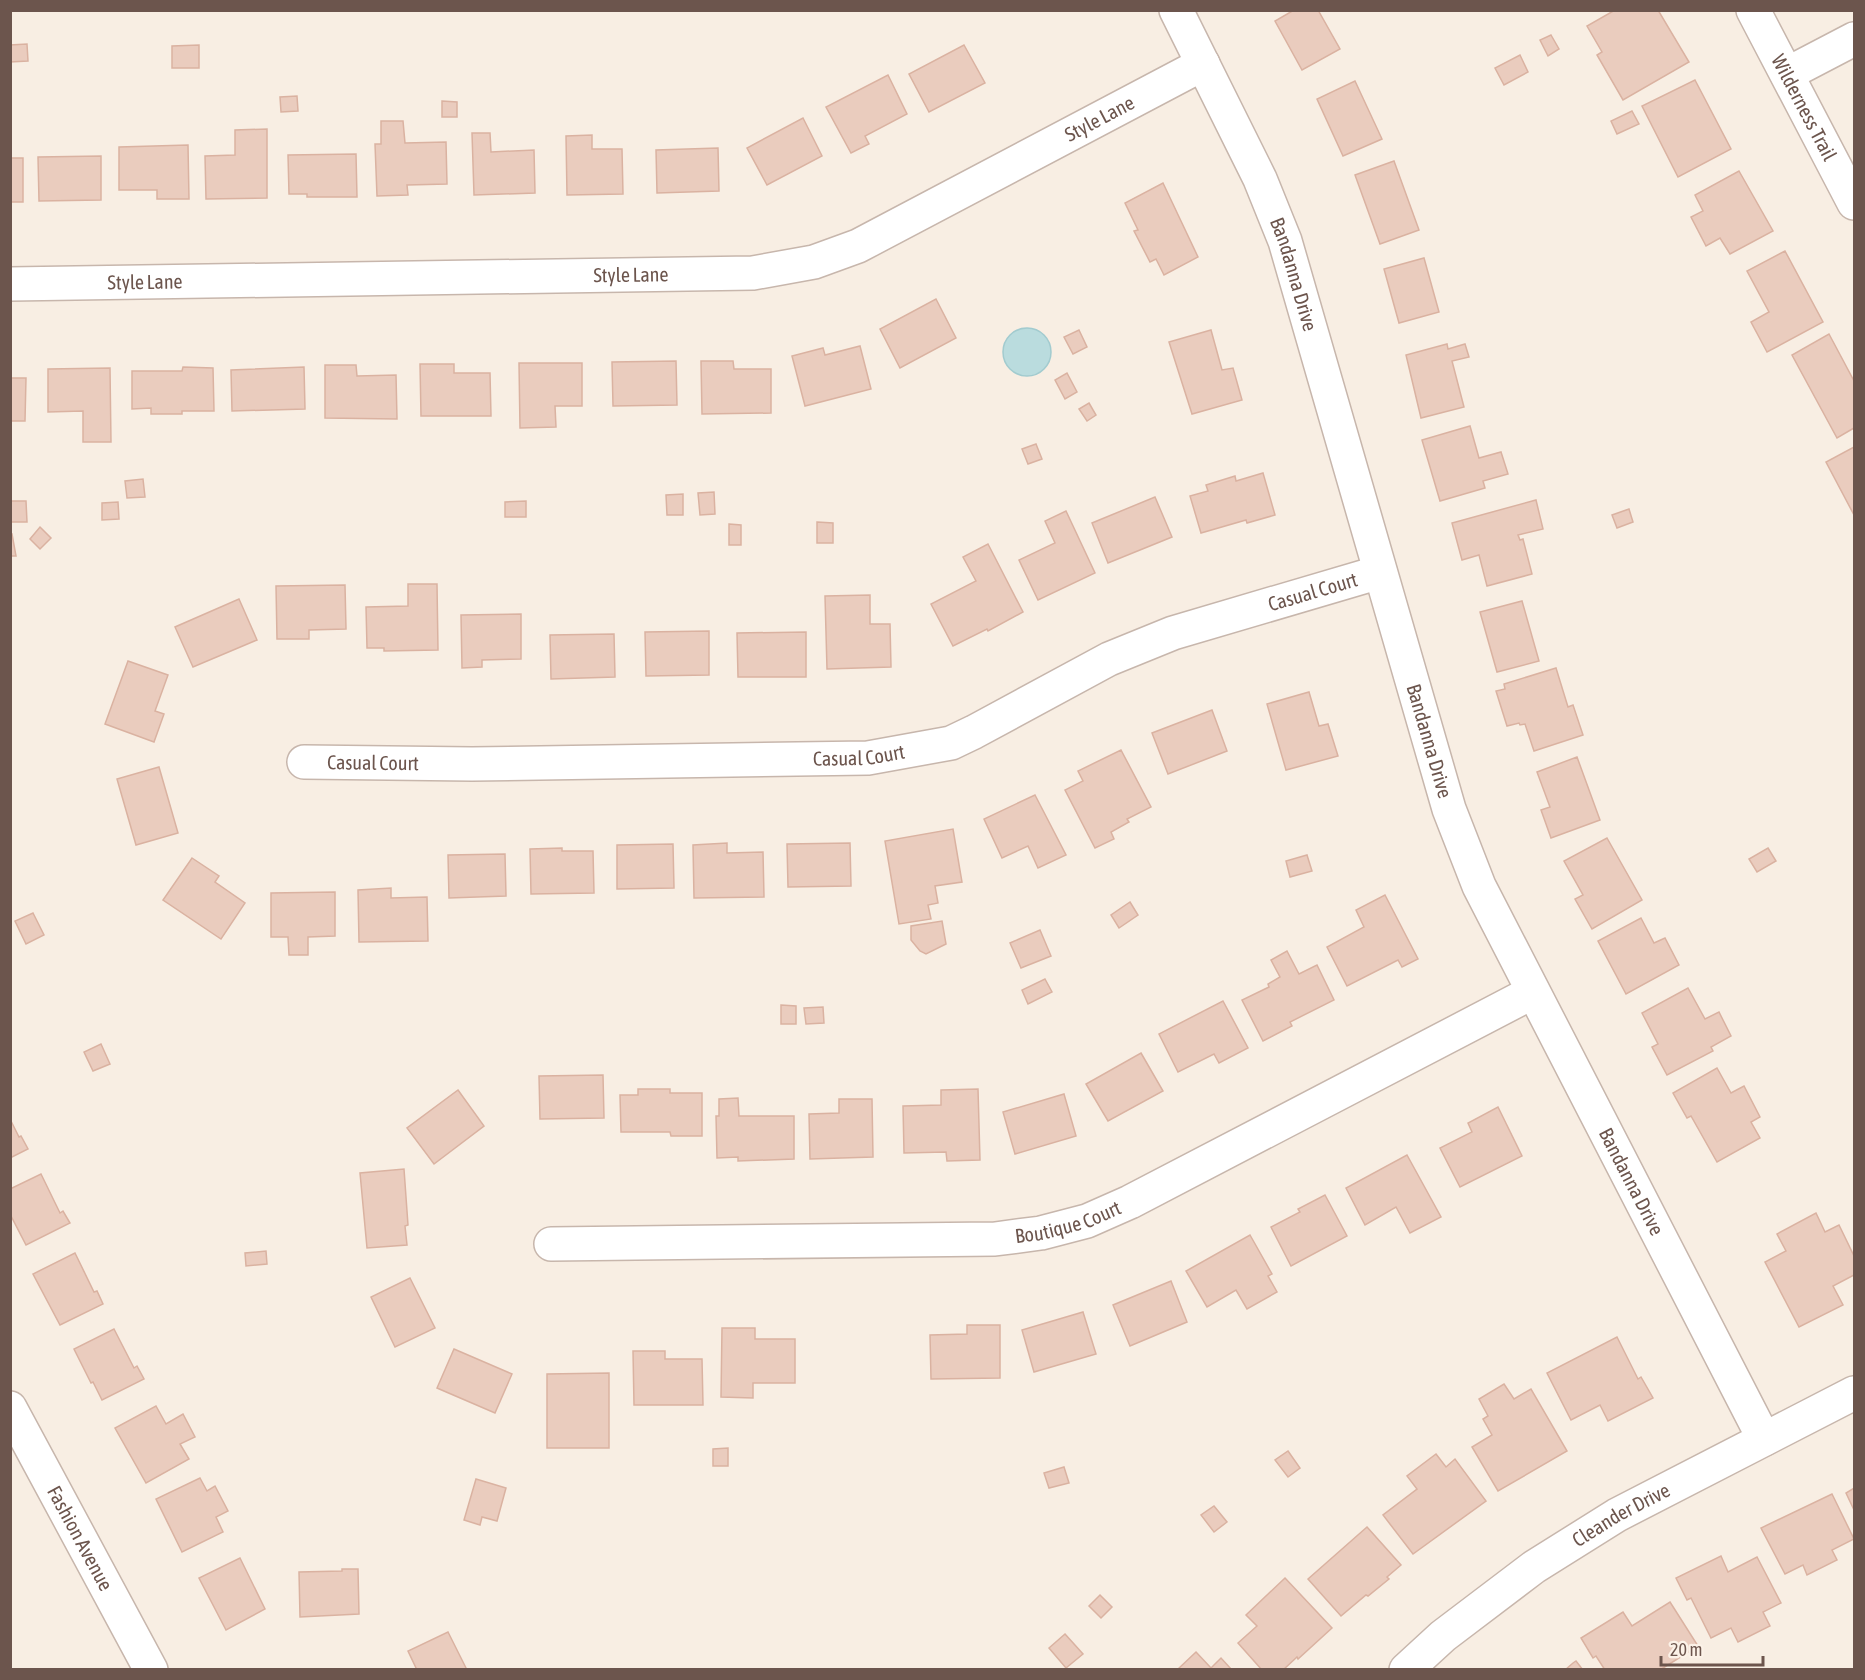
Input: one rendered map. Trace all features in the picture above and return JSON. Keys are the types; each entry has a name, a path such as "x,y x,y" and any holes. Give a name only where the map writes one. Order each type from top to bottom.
{"street":[{"name":"Bandanna Drive","path":"1176,10 1260,179 1285,241 1449,809 1479,886 1764,1438"},
{"name":"Wilderness Trail","path":"1754,10 1854,203"},
{"path":"1787,74 1854,39"},
{"name":"Style Lane","path":"10,284 753,273 814,262 858,246 1203,64"},
{"name":"Casual Court","path":"304,762 472,764 868,758 951,742 974,732 1109,659 1173,633 1380,572"},
{"name":"Boutique Court","path":"551,1244 995,1239 1041,1233 1087,1221 1130,1202 1533,992"},
{"name":"Cleander Drive","path":"1406,1670 1443,1636 1534,1567 1617,1515 1854,1393"},
{"name":"Fashion Avenue","path":"10,1408 151,1670"}],"water":[{"path":"1027,328 1044,335 1051,352 1044,369 1027,376 1010,369 1003,352 1010,335"}],"building":[{"path":"1294,10 1318,10 1340,49 1302,70 1275,21"},
{"path":"1615,10 1658,10 1689,62 1623,100 1597,55 1602,52 1587,26"},
{"path":"1551,35 1559,49 1548,56 1540,40"},
{"path":"27,44 28,61 10,62 10,45"},
{"path":"199,45 199,68 172,68 172,46"},
{"path":"964,45 985,83 929,112 909,74"},
{"path":"1520,55 1528,72 1504,85 1495,68"},
{"path":"888,75 907,114 865,136 869,144 851,153 826,107"},
{"path":"1695,80 1731,149 1678,177 1642,106"},
{"path":"1355,81 1382,139 1343,156 1317,99"},
{"path":"297,96 298,111 281,112 280,97"},
{"path":"442,101 457,102 457,117 442,117"},
{"path":"1632,111 1639,124 1617,134 1611,121"},
{"path":"803,118 822,156 767,185 747,148"},
{"path":"381,121 403,121 405,143 446,142 447,184 407,185 408,195 377,196 375,144 381,144"},
{"path":"267,129 267,198 206,199 205,156 235,155 235,130"},
{"path":"472,133 490,133 491,152 534,150 535,193 474,195"},
{"path":"592,135 592,149 622,149 623,194 567,195 566,136"},
{"path":"188,145 189,199 157,199 157,190 119,190 119,147"},
{"path":"718,148 719,191 657,193 656,150"},
{"path":"356,154 357,197 307,197 307,194 289,194 288,155"},
{"path":"101,156 101,200 39,201 38,157"},
{"path":"10,158 23,158 23,202 10,202"},
{"path":"1394,161 1419,230 1380,244 1355,175"},
{"path":"1739,171 1773,231 1730,254 1720,238 1706,246 1691,217 1703,211 1695,195"},
{"path":"1163,183 1198,257 1164,275 1156,259 1150,262 1134,231 1138,230 1125,203"},
{"path":"1785,251 1823,322 1767,352 1751,322 1769,312 1747,271"},
{"path":"1424,258 1439,312 1399,323 1384,269"},
{"path":"936,299 956,338 900,368 880,329"},
{"path":"1079,330 1087,347 1073,354 1064,337"},
{"path":"1211,330 1222,370 1233,368 1242,400 1192,414 1169,342"},
{"path":"1829,334 1854,381 1854,428 1837,438 1792,355"},
{"path":"1447,344 1448,349 1465,344 1469,357 1452,361 1464,407 1421,418 1406,355"},
{"path":"860,346 871,389 805,406 792,356 823,348 825,355"},
{"path":"676,361 677,405 613,406 612,362"},
{"path":"701,361 733,361 734,369 771,369 771,413 702,414"},
{"path":"519,363 582,363 582,406 555,406 556,427 520,428"},
{"path":"420,364 454,364 454,373 490,373 491,416 421,416"},
{"path":"325,365 356,365 357,376 396,375 397,419 325,418"},
{"path":"183,367 213,368 214,411 151,414 151,408 132,409 132,371 182,371"},
{"path":"304,367 305,409 232,411 231,370"},
{"path":"110,368 111,442 83,442 83,411 48,412 48,369"},
{"path":"1067,373 1077,392 1065,399 1055,380"},
{"path":"10,378 26,378 25,421 10,421"},
{"path":"1089,403 1096,415 1087,421 1079,409"},
{"path":"1470,426 1479,458 1501,452 1508,474 1483,481 1485,488 1440,501 1422,440"},
{"path":"1036,444 1042,459 1028,464 1022,449"},
{"path":"1854,447 1854,515 1826,462"},
{"path":"1263,473 1275,515 1247,523 1246,520 1201,533 1190,496 1208,491 1206,485 1235,476 1236,481"},
{"path":"143,479 145,497 127,498 125,481"},
{"path":"714,492 715,514 700,515 698,493"},
{"path":"683,494 683,515 667,515 666,495"},
{"path":"1155,497 1172,537 1108,563 1092,523"},
{"path":"1536,500 1543,529 1518,535 1520,540 1523,539 1532,574 1487,586 1479,555 1462,560 1452,523"},
{"path":"10,501 26,501 27,522 10,522"},
{"path":"526,501 526,517 505,517 505,502"},
{"path":"118,502 119,519 102,520 102,503"},
{"path":"1629,509 1633,522 1617,528 1612,515"},
{"path":"1066,511 1095,573 1038,600 1019,560 1055,543 1045,521"},
{"path":"817,522 833,523 833,543 817,543"},
{"path":"729,524 741,525 741,545 729,545"},
{"path":"40,527 51,538 40,549 30,539"},
{"path":"12,534 16,556 10,556 10,535"},
{"path":"988,544 1023,612 953,646 931,604 976,581 963,557"},
{"path":"408,584 437,584 438,650 384,651 384,648 367,648 366,607 408,606"},
{"path":"345,585 346,629 309,630 309,639 277,639 276,586"},
{"path":"870,595 870,624 890,624 891,667 827,669 825,596"},
{"path":"239,599 257,640 193,667 175,627"},
{"path":"1522,601 1539,661 1497,672 1480,612"},
{"path":"521,614 521,659 482,660 482,667 462,668 461,615"},
{"path":"709,631 709,675 646,676 645,632"},
{"path":"806,632 806,677 738,677 737,633"},
{"path":"614,634 615,677 551,679 550,635"},
{"path":"128,661 168,675 155,711 164,714 154,742 105,724"},
{"path":"1556,668 1568,707 1573,705 1583,735 1534,751 1525,724 1507,726 1496,691 1505,689 1504,684"},
{"path":"1309,692 1319,726 1328,724 1338,756 1286,770 1267,704"},
{"path":"1212,710 1227,751 1168,774 1152,733"},
{"path":"1121,750 1151,807 1127,819 1129,822 1111,832 1114,839 1095,848 1065,790 1083,781 1078,771"},
{"path":"1577,757 1600,820 1551,838 1541,810 1550,807 1537,772"},
{"path":"159,767 178,833 136,845 117,779"},
{"path":"1035,795 1066,855 1038,868 1028,846 1002,858 984,819"},
{"path":"953,829 962,882 935,886 938,903 928,905 931,919 899,924 885,841"},
{"path":"1607,838 1642,900 1592,929 1575,899 1583,895 1564,861"},
{"path":"727,843 727,853 763,852 764,897 694,898 693,845"},
{"path":"850,843 851,886 788,887 787,844"},
{"path":"673,844 674,888 617,889 617,845"},
{"path":"562,848 562,851 593,851 594,893 531,894 530,849"},
{"path":"1768,848 1776,861 1757,872 1749,859"},
{"path":"505,854 506,896 449,898 448,855"},
{"path":"1307,855 1312,871 1290,877 1286,861"},
{"path":"192,858 219,876 215,882 245,903 221,939 163,900"},
{"path":"391,888 391,898 427,897 428,941 359,942 358,890"},
{"path":"335,892 335,936 308,937 308,955 289,955 288,937 271,937 271,893"},
{"path":"1385,895 1418,959 1402,967 1398,960 1347,986 1327,947 1364,927 1356,910"},
{"path":"1130,902 1138,915 1119,928 1111,915"},
{"path":"33,913 44,935 26,944 15,921"},
{"path":"1641,918 1654,943 1665,938 1679,965 1626,994 1598,941"},
{"path":"942,921 946,944 926,954 920,951 911,940 911,926"},
{"path":"1040,930 1051,956 1021,968 1010,943"},
{"path":"1287,951 1299,974 1317,965 1334,1000 1290,1022 1292,1026 1263,1041 1242,1000 1269,987 1268,984 1280,977 1271,960"},
{"path":"1045,979 1052,992 1028,1004 1022,990"},
{"path":"1688,988 1705,1019 1719,1012 1731,1036 1711,1047 1713,1051 1667,1075 1652,1047 1658,1044 1642,1013"},
{"path":"1223,1001 1248,1048 1219,1063 1214,1054 1178,1072 1159,1034"},
{"path":"781,1005 796,1006 796,1024 781,1024"},
{"path":"823,1007 824,1023 806,1024 804,1008"},
{"path":"101,1044 110,1064 93,1071 84,1052"},
{"path":"1141,1053 1163,1091 1108,1121 1086,1084"},
{"path":"1717,1068 1731,1093 1744,1086 1760,1117 1751,1122 1760,1138 1717,1162 1691,1116 1687,1118 1673,1093"},
{"path":"603,1075 604,1118 540,1119 539,1076"},
{"path":"638,1089 670,1089 670,1093 702,1093 702,1136 671,1136 670,1132 621,1132 620,1095 638,1095"},
{"path":"978,1089 980,1160 947,1161 946,1152 904,1153 903,1106 941,1105 941,1090"},
{"path":"458,1090 484,1126 434,1164 407,1128"},
{"path":"1064,1094 1076,1136 1015,1154 1003,1112"},
{"path":"738,1098 739,1116 794,1116 794,1159 738,1161 738,1157 717,1158 716,1116 719,1116 719,1099"},
{"path":"839,1099 872,1099 873,1157 810,1159 809,1114 839,1113"},
{"path":"1498,1107 1522,1156 1460,1187 1440,1148 1472,1132 1468,1123"},
{"path":"10,1119 28,1149 10,1158"},
{"path":"1407,1155 1441,1217 1410,1233 1396,1207 1365,1225 1346,1188"},
{"path":"404,1169 407,1245 367,1248 360,1173"},
{"path":"41,1174 60,1213 63,1211 70,1223 26,1245 10,1214 10,1189"},
{"path":"1325,1195 1347,1236 1291,1266 1271,1227 1300,1212 1298,1209"},
{"path":"1816,1213 1825,1232 1839,1225 1854,1256 1854,1275 1833,1286 1843,1305 1799,1327 1765,1262 1786,1251 1777,1234"},
{"path":"1250,1235 1272,1274 1268,1276 1277,1292 1247,1309 1236,1290 1207,1307 1186,1271"},
{"path":"266,1251 267,1264 246,1266 245,1253"},
{"path":"75,1253 94,1292 97,1291 103,1304 60,1325 33,1274"},
{"path":"410,1278 435,1328 395,1347 371,1297"},
{"path":"1171,1281 1187,1322 1130,1346 1113,1305"},
{"path":"1083,1312 1096,1354 1034,1372 1022,1330"},
{"path":"967,1325 1000,1325 1000,1378 931,1379 930,1335 967,1334"},
{"path":"722,1328 755,1328 755,1339 795,1339 795,1383 753,1383 753,1398 721,1397"},
{"path":"114,1329 134,1368 137,1366 144,1379 102,1400 74,1349"},
{"path":"1617,1337 1638,1379 1641,1377 1653,1398 1608,1421 1600,1405 1571,1420 1547,1373"},
{"path":"454,1349 512,1374 495,1413 437,1388"},
{"path":"633,1351 665,1351 665,1359 702,1359 703,1405 634,1405"},
{"path":"609,1373 609,1448 547,1448 547,1374"},
{"path":"1504,1384 1514,1399 1531,1389 1567,1451 1498,1491 1472,1447 1492,1435 1483,1419 1488,1416 1479,1399"},
{"path":"156,1406 166,1424 183,1414 195,1437 180,1444 189,1459 146,1483 115,1428"},
{"path":"728,1448 728,1466 713,1466 713,1449"},
{"path":"1288,1451 1300,1468 1288,1477 1275,1460"},
{"path":"1436,1454 1446,1467 1455,1459 1486,1501 1413,1554 1383,1515 1417,1489 1407,1476"},
{"path":"1064,1467 1069,1483 1049,1488 1044,1473"},
{"path":"200,1478 207,1491 215,1486 228,1511 216,1517 223,1532 182,1552 156,1499"},
{"path":"476,1479 506,1488 497,1521 482,1517 480,1525 464,1520"},
{"path":"1854,1488 1854,1510 1846,1493"},
{"path":"1832,1494 1854,1539 1832,1550 1837,1560 1807,1575 1803,1565 1785,1574 1761,1528"},
{"path":"1214,1506 1227,1522 1214,1532 1201,1515"},
{"path":"1367,1527 1401,1565 1387,1577 1389,1579 1341,1616 1308,1579"},
{"path":"1721,1556 1728,1572 1757,1557 1781,1603 1763,1612 1770,1626 1738,1642 1731,1628 1711,1638 1691,1598 1687,1600 1676,1578"},
{"path":"240,1558 265,1609 226,1630 199,1578"},
{"path":"342,1569 358,1569 359,1614 300,1617 299,1572 342,1571"},
{"path":"1285,1578 1332,1628 1283,1670 1262,1670 1238,1643 1257,1626 1246,1615"},
{"path":"1100,1595 1112,1607 1101,1618 1089,1606"},
{"path":"1670,1602 1698,1646 1660,1670 1605,1670 1596,1656 1593,1658 1581,1638 1623,1612 1632,1626"},
{"path":"448,1632 467,1670 417,1670 408,1651"},
{"path":"1065,1634 1083,1654 1066,1668 1049,1648"},
{"path":"1196,1652 1211,1668 1221,1658 1232,1670 1177,1670"},
{"path":"1576,1661 1583,1670 1565,1670 1573,1663"}]}
